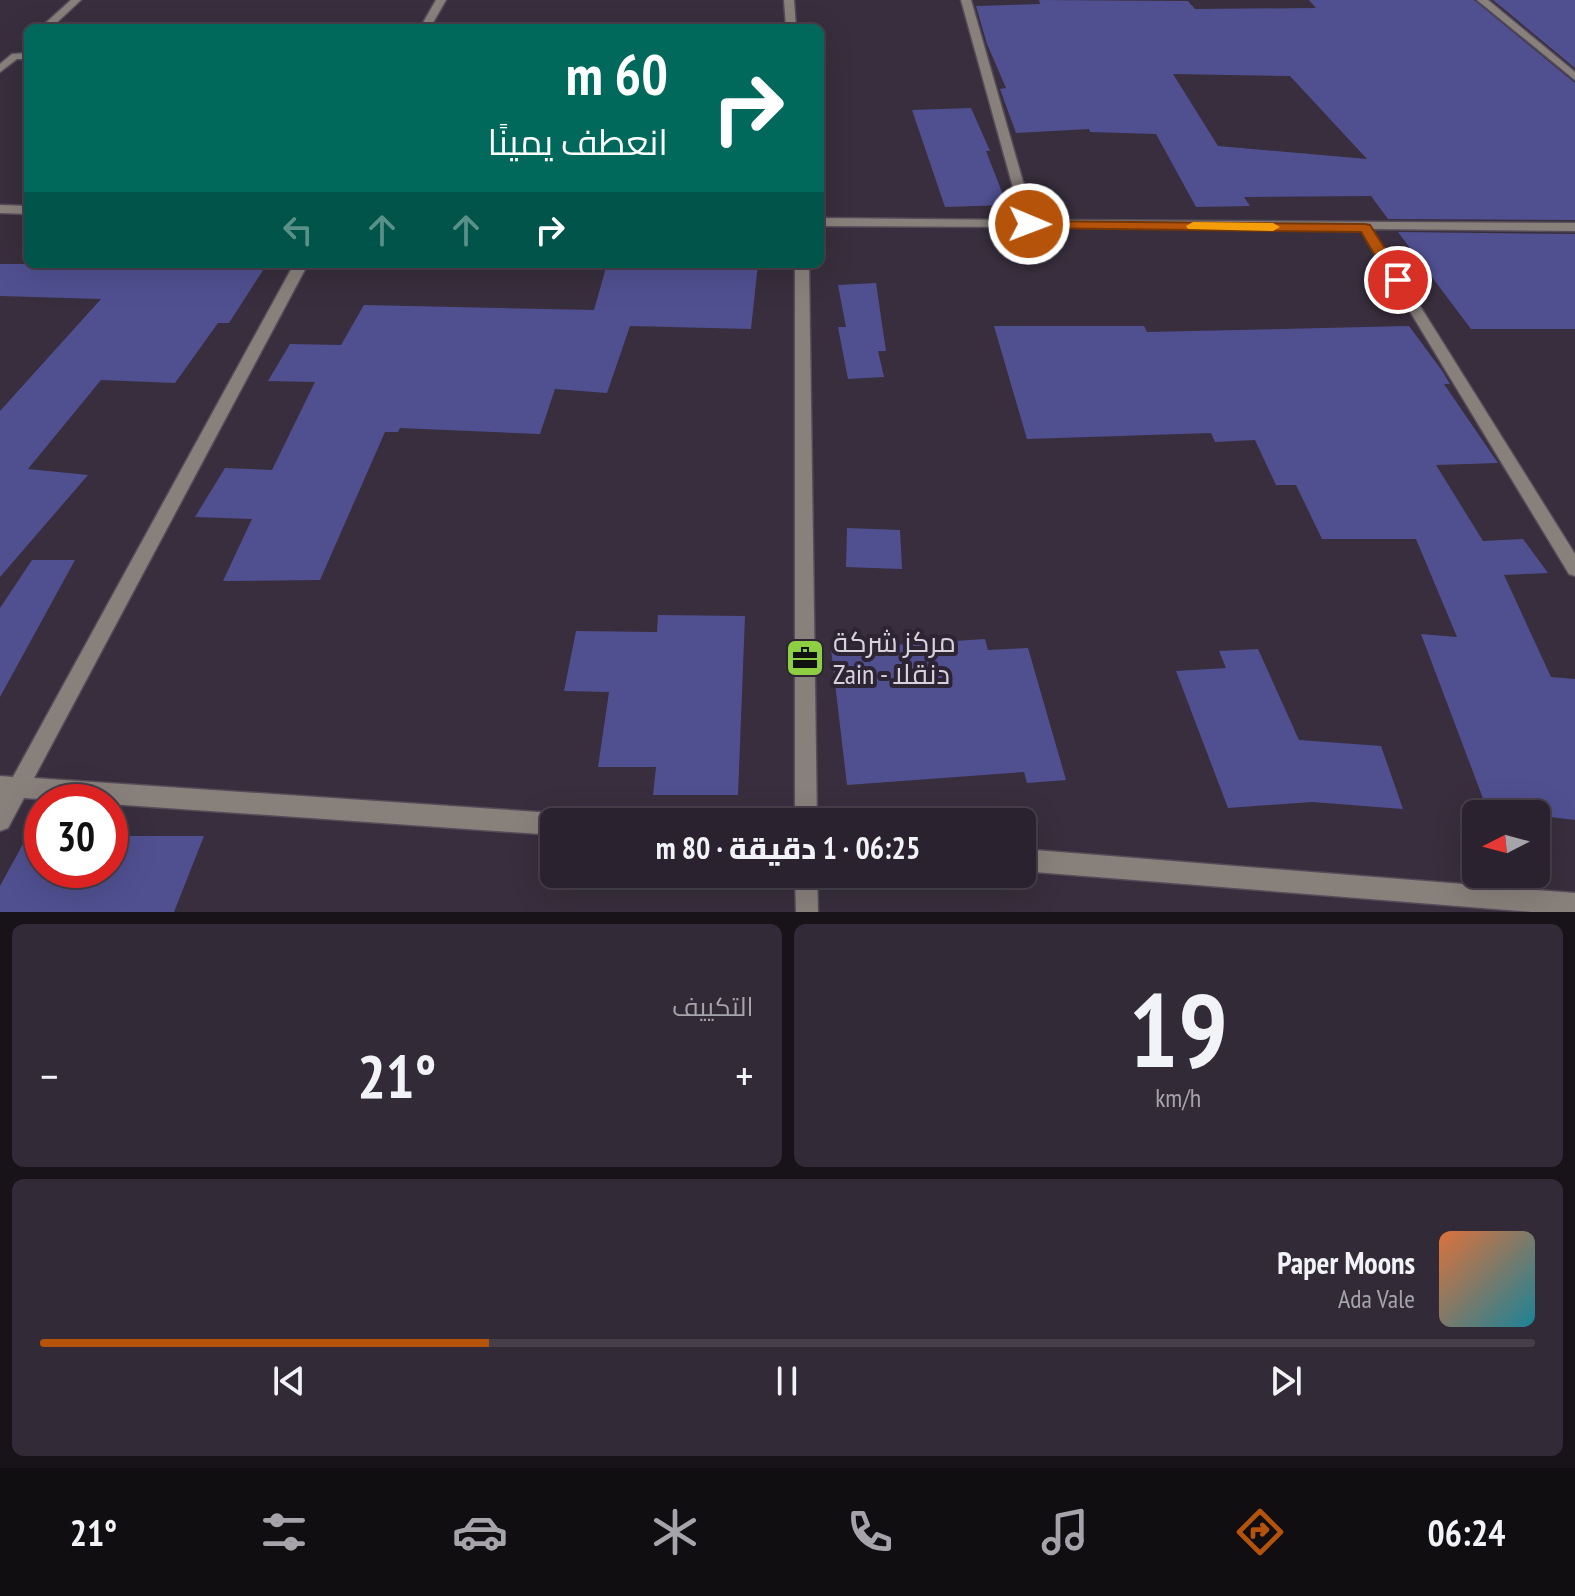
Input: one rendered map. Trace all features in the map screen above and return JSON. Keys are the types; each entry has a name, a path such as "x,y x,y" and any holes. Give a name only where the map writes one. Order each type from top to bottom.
{"street":[{"path":"49,24 76,0"},
{"path":"427,24 441,0"},
{"path":"789,0 791,24"},
{"path":"966,0 1029,224"},
{"path":"1482,0 1575,77"},
{"path":"0,69 24,48"},
{"path":"0,56 24,56"},
{"path":"0,209 24,210"},
{"path":"824,222 1575,227"},
{"path":"1365,228 1575,569"},
{"path":"0,821 10,786 299,268"},
{"path":"802,268 806,808"},
{"path":"10,786 540,823"},
{"path":"1036,861 1575,904"},
{"path":"806,888 807,912"}],"building":[{"path":"1039,0 1188,1 1195,9 1316,8 1309,0 1474,0 1575,83 1575,220 1388,219 1371,196 1244,197 1250,206 1196,207 1156,134 1090,132 1089,129 1016,133 1000,89 1006,88 987,44 976,6 1040,4","holes":["1173,74 1290,76 1367,159 1218,146"]},
{"path":"1493,0 1575,0 1575,68"},
{"path":"971,108 990,151 986,151 1007,205 945,207 912,110"},
{"path":"1398,232 1575,234 1575,329 1471,329"},
{"path":"0,264 24,264 24,268 264,268 229,323 218,323 175,383 101,380 28,469 88,475 0,577 0,411 101,299 0,296"},
{"path":"606,268 758,268 751,329 630,326 607,393 555,389 540,434 400,428 398,432 385,432 320,580 223,581 252,519 195,517 225,468 272,470 315,382 268,381 290,344 341,345 364,305 594,310"},
{"path":"876,283 886,351 878,351 884,377 848,379 838,327 846,327 838,285"},
{"path":"994,326 1144,326 1147,332 1409,326 1443,372 1450,384 1444,384 1498,463 1436,465 1483,541 1523,539 1548,573 1504,575 1551,677 1575,679 1575,820 1550,817 1550,800 1484,800 1421,634 1457,637 1416,539 1322,539 1296,485 1276,485 1255,440 1215,442 1211,433 1027,439"},
{"path":"847,528 900,530 902,569 846,567"},
{"path":"32,560 75,560 0,697 0,608"},
{"path":"658,615 745,616 738,795 653,795 656,767 598,767 609,692 564,691 576,631 657,632"},
{"path":"985,639 988,650 1028,648 1066,780 1027,783 1024,772 847,785 831,649"},
{"path":"1258,649 1299,740 1381,746 1403,809 1312,802 1228,808 1176,671 1226,668 1219,651"},
{"path":"128,836 204,836 174,912 0,912 0,886 24,842 24,888 128,888"}],"slow traffic":[{"path":"1193,226 1273,227"}],"place":[{"name":"مركز شركة Zain - دنقلا","path":"805,658"}],"route":[{"path":"1029,224 1365,228 1398,280"}]}
